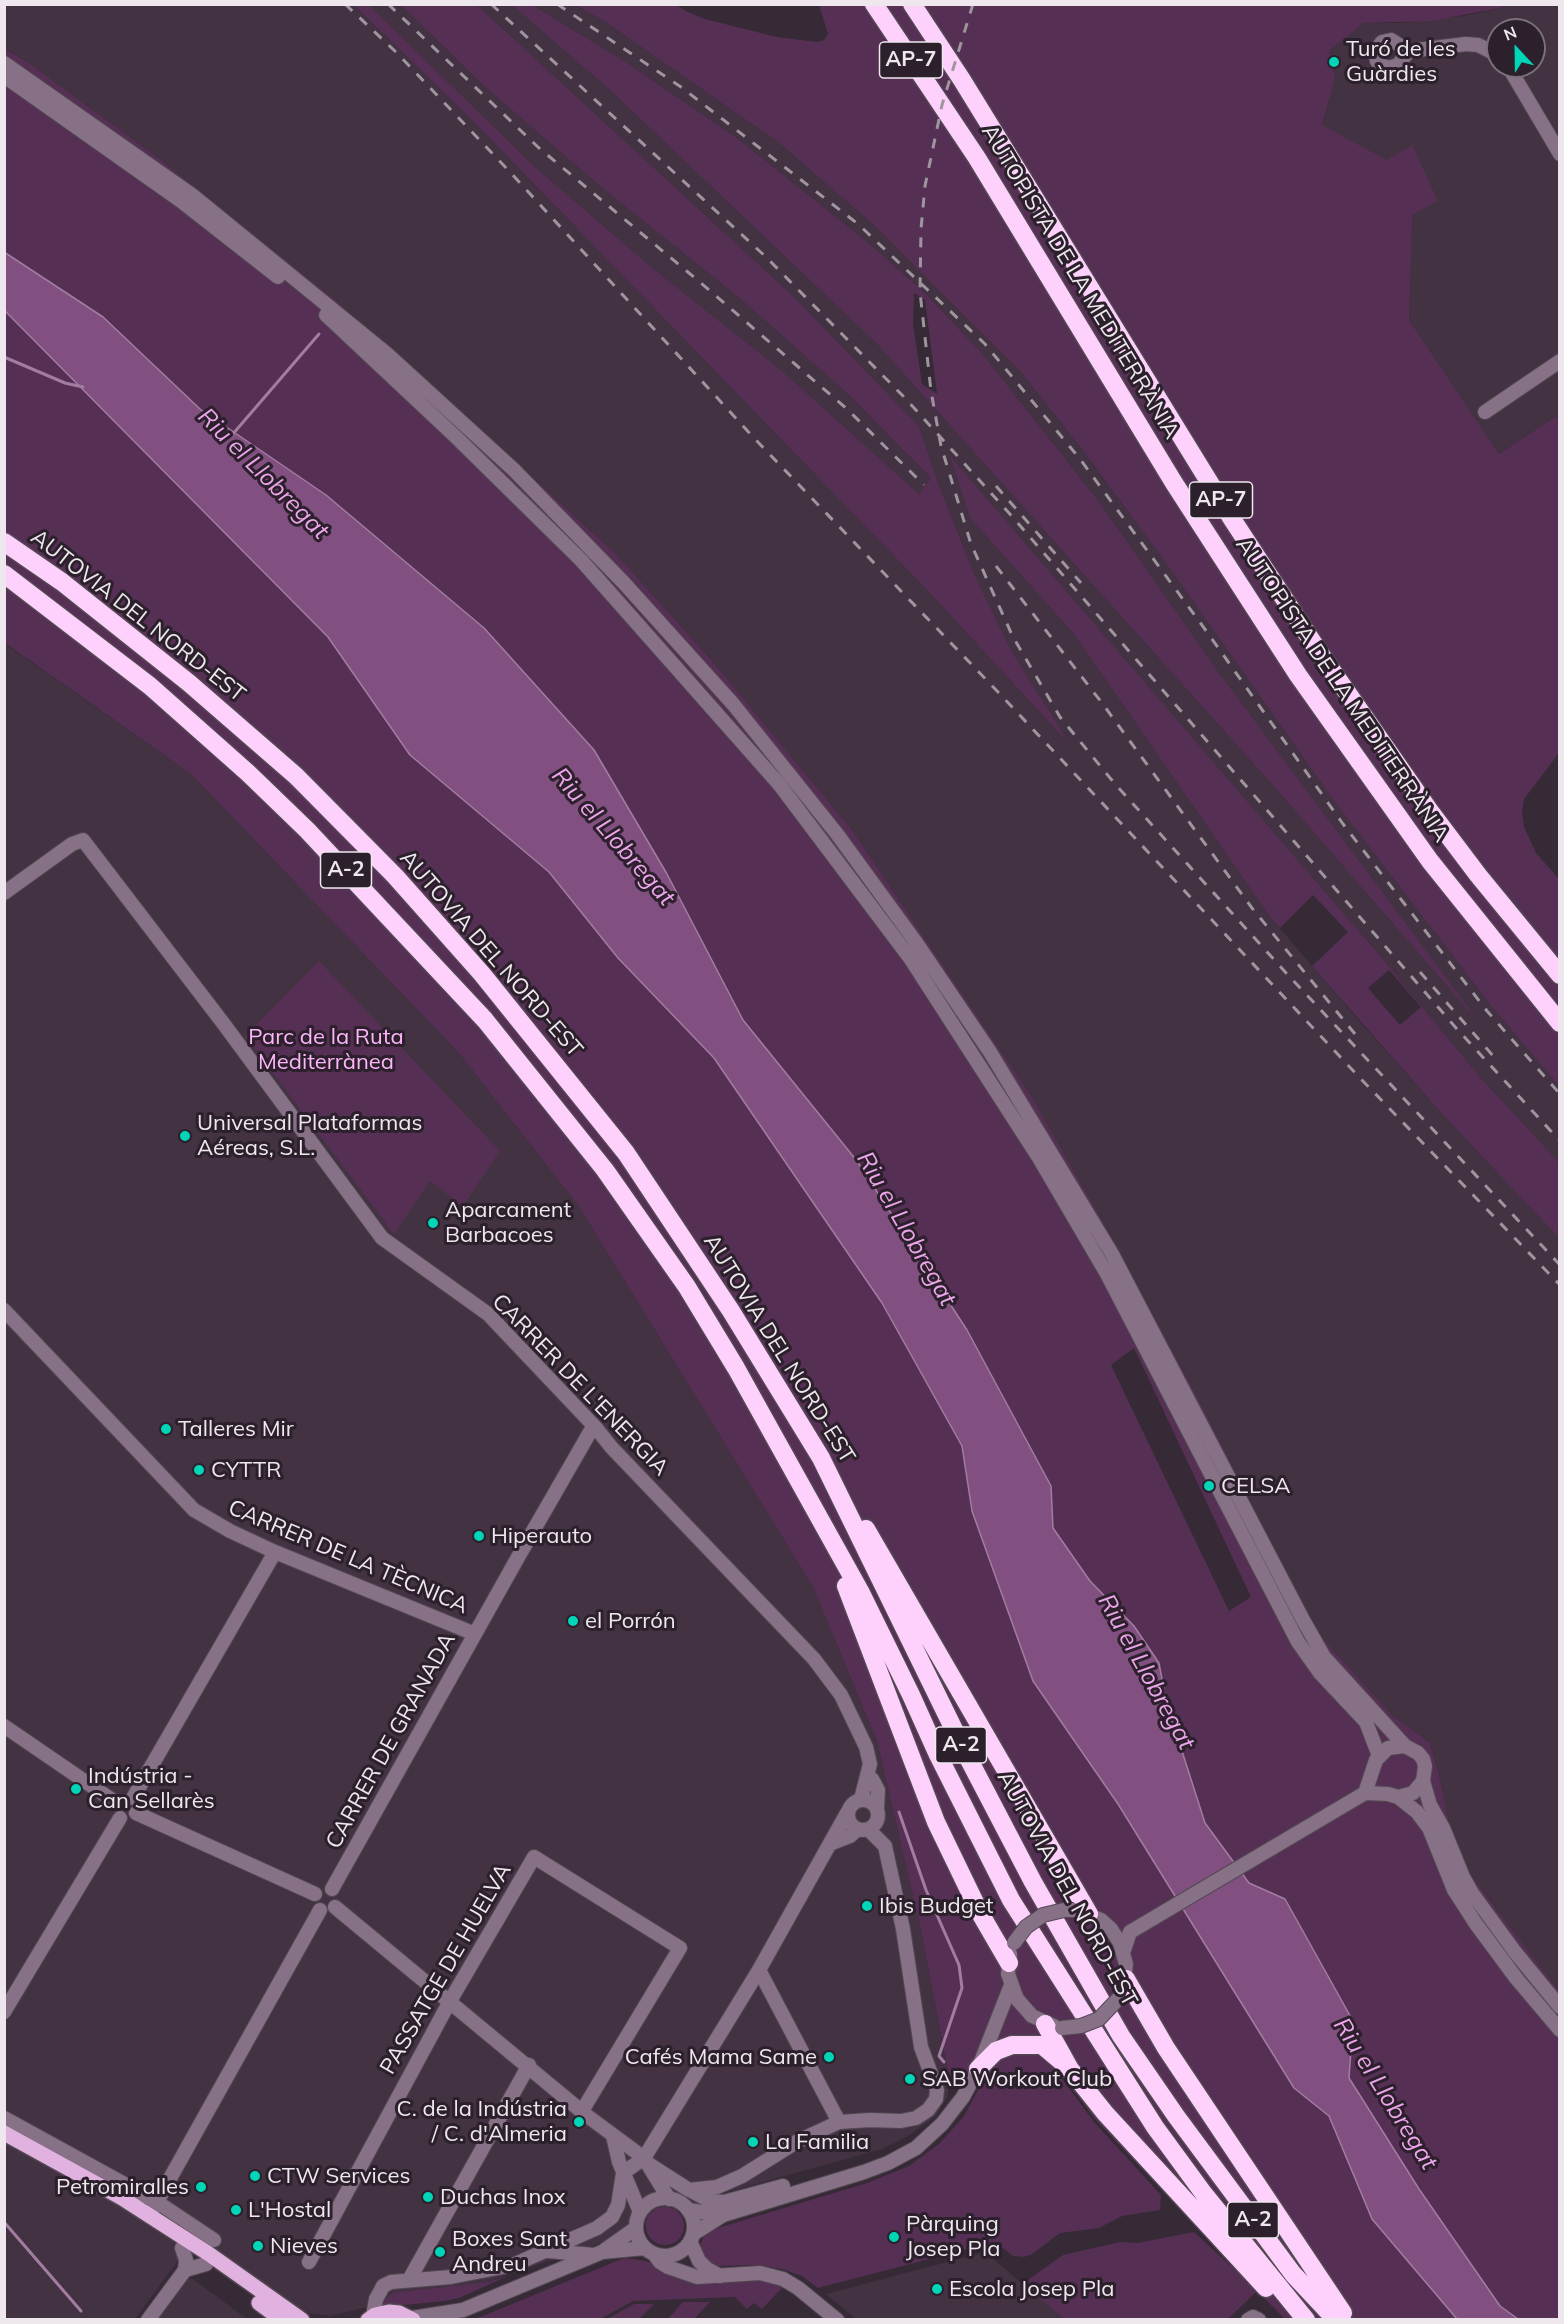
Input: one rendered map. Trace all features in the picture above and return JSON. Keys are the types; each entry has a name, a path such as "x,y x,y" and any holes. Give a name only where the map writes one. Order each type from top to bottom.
{"highway":[{"name":"AUTOPISTA DE LA MEDITERRÀNIA","path":"874,4 977,159 1174,483 1298,675 1430,861 1560,1023"},
{"name":"AUTOPISTA DE LA MEDITERRÀNIA","path":"912,4 987,119 1226,509 1320,655 1429,810 1478,875 1560,975"},
{"name":"AUTOVIA DEL NORD-EST","path":"4,542 62,582 180,676 296,776 395,876 466,956 626,1153 730,1311 821,1458 964,1750 1033,1882 1115,2027 1176,2116 1293,2274 1336,2319"},
{"name":"AUTOVIA DEL NORD-EST","path":"4,574 150,686 248,773 307,830 485,1020 605,1170 687,1287 736,1368 860,1591 938,1755 1011,1900 1155,2127 1204,2194 1306,2319"},
{"path":"821,1458 885,1558 1082,1912"},
{"path":"826,1530 936,1822 980,1913 1009,1963"},
{"path":"1126,1979 1172,2058 1347,2319"},
{"path":"1053,2026 1070,2069"},
{"path":"978,2069 996,2051 1012,2045 1042,2045 1070,2069 1105,2114 1266,2288 1298,2319"}],"main road":[{"path":"4,2133 106,2189 209,2253 302,2319"},
{"path":"4,2144 120,2209 182,2248 282,2319"},
{"path":"371,2318 389,2312 399,2313 413,2319"}],"street":[{"path":"1409,51 1466,44 1478,45 1486,49"},
{"path":"4,63 192,195 387,354 514,470 624,583 733,704 837,834 915,941 990,1052 1112,1254 1324,1657 1405,1746"},
{"path":"4,76 181,201 319,309 457,438 581,560 780,784 910,958 1039,1158 1107,1274 1148,1350 1298,1642 1320,1672 1366,1722 1379,1756"},
{"path":"1515,78 1560,154"},
{"path":"1485,412 1560,360"},
{"name":"CARRER DE L'ENERGIA","path":"4,892 72,844 83,840 382,1238 488,1314 596,1428 612,1448 814,1659 841,1695 866,1747 870,1764 862,1788 861,1800"},
{"name":"CARRER DE LA TÈCNICA","path":"4,1310 194,1510 230,1531 275,1552 475,1634"},
{"name":"CARRER DE GRANADA","path":"332,1889 590,1432 596,1428"},
{"path":"133,1798 275,1552"},
{"path":"4,1726 115,1802"},
{"path":"1365,1793 1379,1756 1388,1748 1405,1746 1412,1748 1423,1759 1425,1766 1423,1781 1430,1805 1443,1828 1463,1877 1515,1952 1560,2007"},
{"path":"1374,1769 1377,1784 1418,1812 1429,1828 1454,1890 1476,1924 1516,1978 1560,2030"},
{"name":"CARRER DE L'ENERGIA","path":"867,1776 872,1779 878,1790 877,1809"},
{"path":"1111,1929 1124,1950 1126,1979 1119,1998 1099,2019 1081,2026 1053,2026 1026,2011 1011,1985 1009,1963 1014,1943 1026,1927 1043,1915 1064,1910 1082,1912 1111,1929 1130,1932 1365,1793 1393,1795 1413,1793 1423,1781"},
{"path":"124,1795 133,1798 137,1805 136,1813 129,1819 120,1818 114,1810 115,1802 124,1795"},
{"path":"623,2173 646,2160 759,1970 832,1843 852,1803 861,1800 870,1802 877,1809 876,1823 832,1843"},
{"path":"136,1813 315,1894"},
{"path":"689,2190 717,2187 742,2176 798,2141 838,2122 901,2121 916,2118 928,2110 936,2099 937,2090 921,2048 903,1929 885,1846 863,1829 849,1823 848,1813"},
{"path":"4,2012 120,1818"},
{"name":"PASSATGE DE HUELVA","path":"309,2262 450,2001 534,1857 680,1948 582,2111"},
{"path":"324,1887 332,1889 338,1898 335,1907 329,1911 320,1910 315,1904 315,1894 324,1887"},
{"path":"335,1907 613,2136 689,2190 710,2201 724,2202 790,2184 827,2182"},
{"path":"149,2216 320,1910"},
{"path":"1124,1950 1130,1932"},
{"path":"759,1970 838,2122"},
{"path":"547,2251 599,2253 649,2251 664,2256 676,2254 691,2238 723,2215 888,2163 916,2148 942,2124 963,2097 978,2069 1011,1985"},
{"path":"994,2029 1009,2016 1026,2011"},
{"path":"409,2280 528,2065"},
{"path":"4,2118 157,2202 214,2240"},
{"path":"613,2136 623,2173 640,2212"},
{"path":"646,2160 669,2199"},
{"path":"371,2318 376,2299 383,2286 391,2282 451,2277 513,2265 597,2228 612,2217 618,2205 623,2173"},
{"path":"720,2276 707,2269 699,2261 691,2238 693,2220 688,2210 676,2200 654,2200 640,2212 636,2228 638,2240 660,2262 697,2277 720,2276 760,2273 783,2278 837,2319"},
{"path":"688,2210 723,2215"},
{"path":"413,2319 459,2315 599,2253 636,2228"},
{"path":"148,2319 185,2270 186,2260 182,2248"},
{"path":"185,2270 206,2264"},
{"path":"1248,2319 1259,2319"}],"shaded area":[{"path":"5,5 354,5 474,122 929,592 1067,742 1012,652 975,576 938,483 919,426 792,295 477,5 512,5 611,91 877,344 1278,791 1474,1016 1220,674 1100,503 982,353 927,295 871,245 737,138 626,62 532,5 576,5 604,21 778,142 875,226 936,286 1021,372 1082,449 1337,805 1492,1007 1559,1086 1559,1162 1480,1077 1382,958 951,458 970,518 1074,634 1268,914 1444,1116 1559,1238 1559,1991 1456,1856 1430,1743 1393,1716 1316,1631 1202,1406 1116,1245 1032,1097 852,830 714,663 616,554 468,417 333,298 165,163 29,63 5,48"},
{"path":"369,5 401,5 485,87 600,186 743,301 848,394 931,478 919,494 781,370 650,266 534,166"},
{"path":"1515,5 1559,5 1559,420 1556,416 1499,454 1409,320 1412,146 1387,160 1322,126 1335,79 1330,50 1364,23 1399,23 1463,16"},
{"path":"4,643 191,774 458,1052 578,1205 813,1587 877,1741 921,1930 949,2077 948,2096 935,2117 908,2136 882,2149 720,2194 590,2247 442,2297 383,2303 330,2316 309,2313 295,2306 197,2235 135,2319 5,2319"},
{"name":"Escola Josep Pla","path":"985,2252 1064,2319 856,2319 826,2294"},
{"path":"189,2278 193,2279 247,2319 154,2320"}],"green space":[{"path":"354,5 369,5 534,166 650,266 781,370 919,494 931,478 848,394 743,301 600,186 485,87 401,5 477,5 792,295 919,426 938,483 975,576 1012,652 1070,745 929,592 474,122"},
{"path":"512,5 532,5 626,62 737,138 871,245 927,295 982,353 1100,503 1220,674 1482,1026 1278,791 877,344 611,91","holes":["914,293 925,300 937,394 922,384 913,324"]},
{"path":"576,5 676,5 705,19 777,37 817,42 824,40 828,34 819,5 1515,5 1432,21 1364,23 1330,50 1335,79 1322,125 1387,160 1412,145 1438,201 1412,215 1409,320 1499,454 1556,416 1559,420 1559,753 1524,799 1522,813 1524,827 1536,853 1559,879 1559,1086 1492,1007 1337,805 1163,559 1082,449 1021,372 875,226 778,142 604,21"},
{"path":"4,48 29,63 165,163 333,298 616,554 714,663 852,830 1032,1097 1116,1245 1202,1406 1316,1631 1393,1716 1430,1743 1456,1856 1559,1991 1559,2319 1518,2319 1500,2306 1419,2189 1349,2078 1353,2021 1285,1900 1249,1883 1205,1823 1166,1701 1159,1663 1134,1626 1090,1581 1053,1528 1051,1486 967,1330 857,1161 743,1020 667,874 594,750 484,628 326,495 200,409 103,317 5,252","holes":["1134,1348 1251,1597 1229,1611 1111,1365"]},
{"path":"4,311 328,637 410,755 549,872 618,958 714,1058 882,1303 962,1446 972,1511 1033,1681 1118,1804 1294,2088 1329,2116 1372,2219 1457,2319 1285,2319 1257,2291 1228,2319 1064,2319 1022,2284 1063,2255 1120,2242 1137,2243 1194,2232 1256,2289 1095,2119 1048,2055 1037,2051 1058,2073 1094,2122 1161,2195 1160,2210 1122,2216 1099,2228 1060,2233 1032,2254 1024,2257 1013,2256 999,2245 987,2244 818,2288 802,2276 782,2269 757,2265 714,2266 703,2255 700,2245 705,2234 718,2228 867,2183 909,2166 940,2143 964,2116 990,2072 985,2077 949,2077 921,1930 877,1741 813,1587 578,1205 458,1052 191,774 5,643"},
{"path":"950,456 1382,958 1480,1077 1559,1162 1559,1238 1444,1116 1312,966 1348,932 1313,895 1280,928 1074,634 970,518","holes":["1389,970 1421,1007 1400,1025 1368,988"]},
{"name":"Parc de la Ruta Mediterrànea","path":"319,961 500,1151 463,1206 430,1181 394,1234 245,1036"},
{"path":"665,2207 678,2213 684,2226 678,2239 665,2245 652,2239 646,2226 652,2213"},
{"path":"624,2258 645,2261 711,2283 761,2281 784,2286 762,2309 754,2303 747,2309 735,2297 633,2301 600,2319 473,2320"},
{"path":"508,2276 459,2298 405,2305 380,2304 393,2293 487,2282"},
{"path":"683,2302 710,2302 694,2319 668,2319"},
{"path":"634,2304 654,2304 639,2319 607,2319"}],"water":[{"name":"Riu el Llobregat","path":"4,252 103,317 200,409 326,495 484,628 594,750 667,874 743,1020 857,1161 967,1330 1051,1486 1053,1528 1090,1581 1134,1626 1159,1663 1166,1701 1205,1823 1249,1883 1285,1899 1353,2021 1349,2078 1419,2189 1500,2306 1518,2319 1457,2319 1372,2219 1329,2116 1294,2088 1118,1804 1033,1681 972,1511 962,1446 882,1303 714,1058 618,958 549,872 410,755 328,637 5,311"}],"waterway":[{"name":"Riu el Llobregat","path":"232,435 319,334"},
{"path":"4,357 65,383 83,387"},
{"path":"899,1812 926,1890 959,1965 962,1988 939,2056 944,2062"},
{"path":"4,2222 81,2311"}],"railway":[{"path":"345,4 397,53 510,172 754,438 998,692 1360,1078 1560,1285"},
{"path":"388,4 539,148 847,409 924,485"},
{"path":"491,4 766,257 905,398 1009,513 1457,1029 1560,1141"},
{"path":"557,4 681,87 858,224 985,344 1080,459 1207,632 1343,824 1487,1011 1560,1094"},
{"path":"973,4 942,105 925,186 921,229 920,292 931,391 941,446 971,544 1013,637 1060,717 1115,784 1288,975 1560,1265"},
{"path":"996,486 1081,583"},
{"path":"996,566 1102,703 1252,908 1355,1034"},
{"path":"1420,972 1495,1058"}],"place":[{"name":"Turó de les Guàrdies","path":"1334,62"},
{"name":"Universal Plataformas Aéreas, S.L.","path":"185,1136"},
{"name":"Aparcament Barbacoes","path":"433,1223"},
{"name":"Talleres Mir","path":"166,1429"},
{"name":"CYTTR","path":"199,1470"},
{"name":"CELSA","path":"1209,1486"},
{"name":"Hiperauto","path":"479,1536"},
{"name":"el Porrón","path":"573,1621"},
{"name":"Indústria - Can Sellarès","path":"76,1789"},
{"name":"Ibis Budget","path":"867,1906"},
{"name":"Cafés Mama Same","path":"829,2057"},
{"name":"SAB Workout Club","path":"910,2079"},
{"name":"C. de la Indústria / C. d'Almeria","path":"579,2122"},
{"name":"La Familia","path":"753,2142"},
{"name":"CTW Services","path":"255,2176"},
{"name":"Petromiralles","path":"201,2187"},
{"name":"Duchas Inox","path":"428,2197"},
{"name":"L'Hostal","path":"236,2210"},
{"name":"Pàrquing Josep Pla","path":"894,2237"},
{"name":"Nieves","path":"258,2246"},
{"name":"Boxes Sant Andreu","path":"440,2252"},
{"name":"Escola Josep Pla","path":"937,2289"}]}
